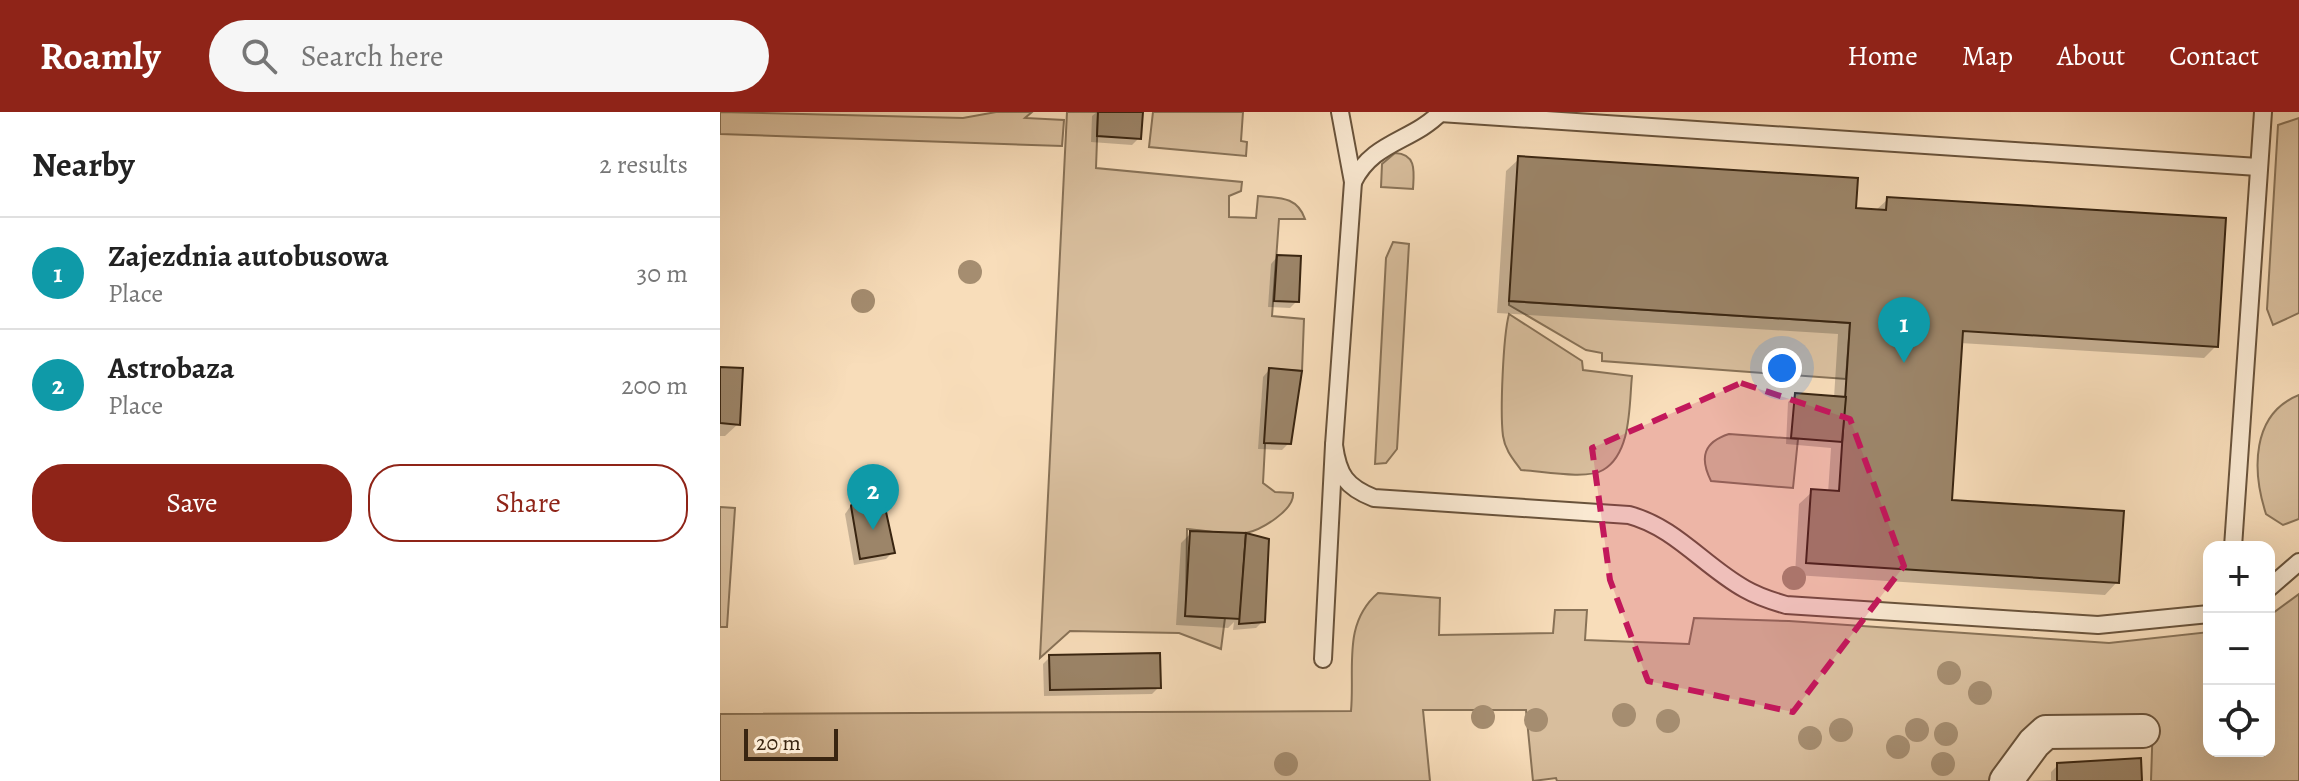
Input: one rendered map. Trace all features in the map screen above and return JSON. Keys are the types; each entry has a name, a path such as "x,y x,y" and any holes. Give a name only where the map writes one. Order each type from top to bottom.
{"street":[{"path":"2006,781 2046,732 2143,731"}],"lane":[{"path":"1323,659 1334,445 1353,182 1340,112"},
{"path":"2233,541 2263,112"},
{"path":"1353,182 1360,167 1372,155 1430,123 1440,113 1564,117 2258,167"},
{"path":"1334,445 1337,466 1343,477 1356,491 1374,498 1629,515 1645,519 1692,549 1743,588 1786,605 2098,625 2203,615"},
{"path":"2275,583 2299,562"}],"highlighted area":[{"path":"1741,383 1850,419 1904,566 1793,712 1648,681 1610,580 1592,448"}],"shaded area":[{"path":"720,112 963,118 996,112 1032,112 1025,118 1064,120 1062,146 720,134"},
{"path":"1067,112 1098,112 1096,168 1242,182 1241,191 1229,196 1229,217 1256,218 1258,196 1292,202 1302,211 1305,219 1279,219 1272,316 1304,319 1302,371 1269,369 1263,483 1275,492 1293,493 1292,499 1276,518 1246,533 1187,529 1186,616 1225,618 1221,649 1179,633 1070,631 1040,658"},
{"path":"1153,112 1243,112 1241,141 1247,142 1246,156 1149,147"},
{"path":"2299,118 2299,313 2273,325 2267,309 2278,125"},
{"path":"1395,153 1411,160 1413,189 1381,187 1382,164"},
{"path":"1393,242 1409,244 1397,449 1386,463 1375,464 1386,258"},
{"path":"1509,301 1850,323 1846,379 1602,361 1602,353 1586,350 1509,305"},
{"path":"1509,314 1582,361 1583,370 1632,376 1624,440 1612,462 1603,470 1575,475 1521,470 1510,454 1503,436 1502,410"},
{"path":"2299,395 2299,519 2283,525 2266,514 2258,480 2259,446 2272,416 2283,404"},
{"path":"1729,434 1798,439 1793,488 1711,481 1705,465 1706,452 1714,441"},
{"path":"720,507 735,508 727,627 720,627"},
{"path":"1378,593 1440,598 1439,635 1553,633 1555,610 1587,610 1585,640 1689,644 1694,618 1789,621 2109,643 2203,633 2203,757 2275,757 2275,612 2299,594 2299,781 2151,781 2153,719 2036,719 1993,781 1557,781 1556,778 1533,781 1526,710 1423,710 1430,781 720,781 720,714 1351,711 1352,648 1359,618"}],"building":[{"path":"1098,112 1143,112 1141,139 1097,136"},
{"path":"1518,156 1858,178 1856,208 1886,210 1887,197 2226,218 2218,347 1963,331 1952,500 2124,511 2119,583 1806,563 1811,489 1839,491 1850,323 1509,301"},
{"path":"1277,255 1301,256 1299,302 1274,301"},
{"path":"720,367 743,368 740,425 720,423"},
{"path":"1269,368 1302,371 1291,444 1264,443"},
{"path":"1795,393 1846,397 1842,442 1791,438"},
{"path":"873,491 883,498 895,553 860,559 851,506 856,495"},
{"path":"1190,531 1246,533 1240,619 1185,616"},
{"path":"1246,533 1269,539 1265,622 1239,624"},
{"path":"1160,653 1161,688 1050,690 1049,655"},
{"path":"2141,758 2142,781 2057,781 2057,763"}],"place":[{"name":"Zajezdnia autobusowa","path":"1904,363"},
{"name":"Astrobaza","path":"873,530"}]}
